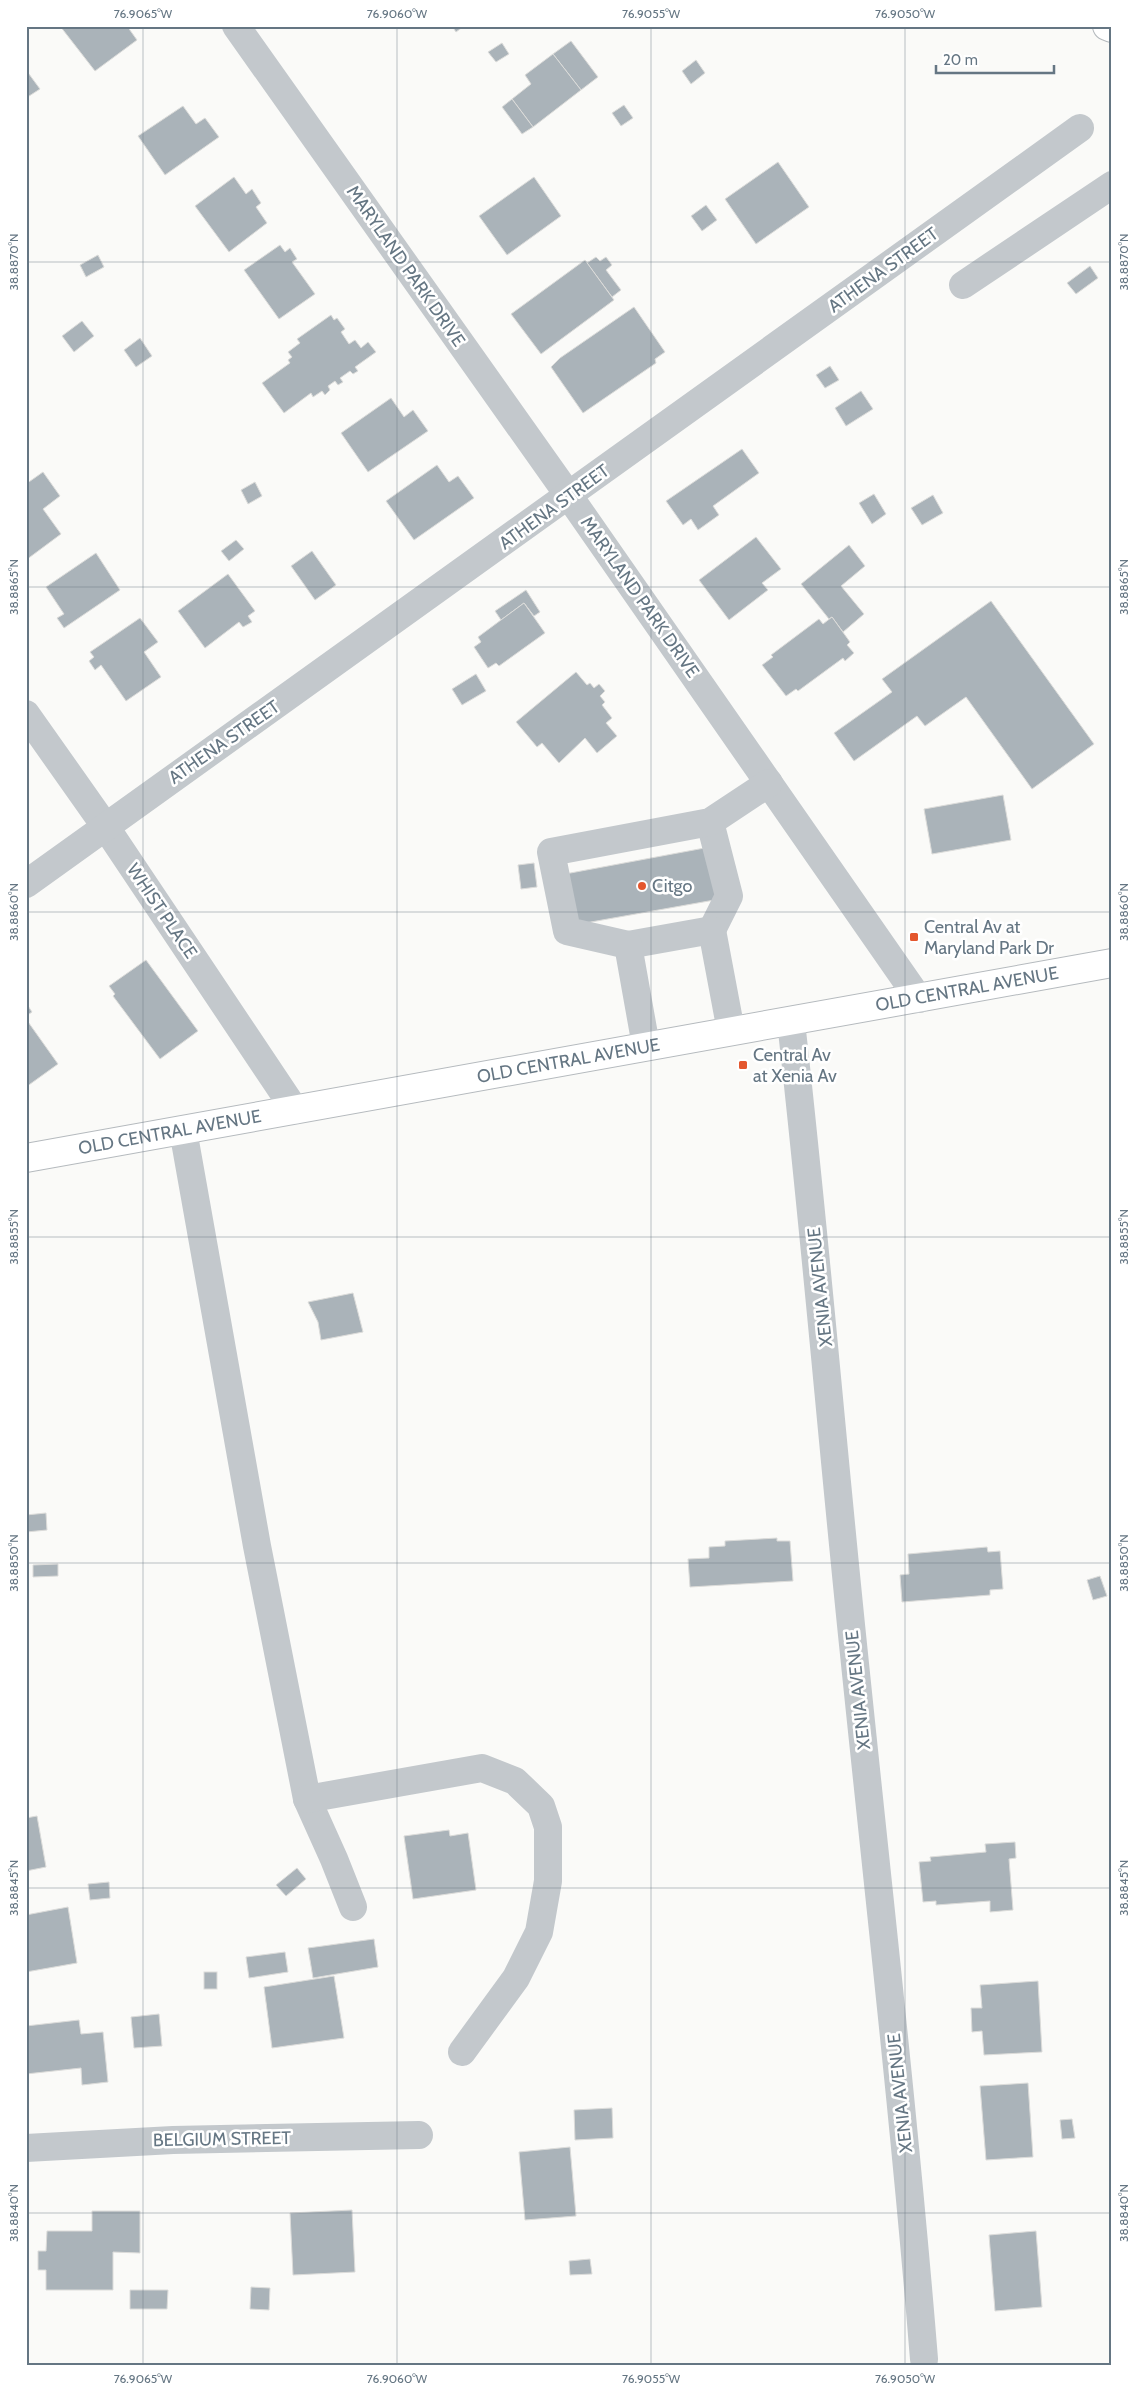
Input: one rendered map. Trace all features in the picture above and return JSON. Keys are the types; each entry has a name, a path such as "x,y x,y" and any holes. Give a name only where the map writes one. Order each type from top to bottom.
{"main road":[{"path":"1106,26 1112,28"},
{"name":"OLD CENTRAL AVENUE","path":"26,1158 646,1046 920,999 1112,963"}],"street":[{"name":"MARYLAND PARK DRIVE","path":"236,26 569,496 920,999"},
{"name":"ATHENA STREET","path":"26,884 1080,128"},
{"path":"963,285 1112,185"},
{"name":"WHIST PLACE","path":"26,714 105,826 295,1110"},
{"path":"712,930 628,946 567,931 552,852 710,822 769,783"},
{"path":"710,822 729,896 712,930 731,1031"},
{"path":"628,946 646,1046"},
{"name":"XENIA AVENUE","path":"791,1022 811,1194 853,1650 895,2036 924,2359"},
{"path":"183,1130 257,1546 307,1799 353,1907"},
{"path":"307,1799 482,1768 515,1781 541,1806 548,1827 548,1881 539,1932 516,1978 462,2052"},
{"name":"BELGIUM STREET","path":"26,2148 173,2140 419,2135"}],"building":[{"path":"60,26 127,26 137,40 95,71"},
{"path":"452,26 464,26 456,32"},
{"path":"571,41 598,77 581,90 553,54"},
{"path":"502,43 509,54 496,62 488,52"},
{"path":"553,54 581,90 533,127 512,99 531,84 525,75"},
{"path":"696,60 705,73 691,84 682,71"},
{"path":"26,70 40,89 26,98"},
{"path":"512,99 533,127 522,134 502,107"},
{"path":"624,105 633,118 621,126 612,113"},
{"path":"183,106 196,124 205,118 219,137 165,175 138,136"},
{"path":"778,162 809,207 756,244 725,199"},
{"path":"234,177 246,194 252,189 261,203 256,207 267,223 229,252 195,206"},
{"path":"534,177 561,216 507,255 479,216"},
{"path":"706,205 717,220 702,231 691,216"},
{"path":"280,245 285,252 290,248 297,259 292,262 315,294 279,319 244,270"},
{"path":"98,255 104,267 86,277 80,265"},
{"path":"596,257 600,261 606,257 612,265 606,270 621,290 612,297 587,263"},
{"path":"585,260 614,300 541,354 511,314"},
{"path":"1090,266 1098,278 1076,294 1067,283"},
{"path":"634,307 665,352 655,359 656,363 583,413 551,367 560,358"},
{"path":"331,315 334,320 337,318 345,329 341,332 349,344 355,340 361,348 368,342 376,352 355,367 358,371 353,374 350,371 340,378 343,382 338,385 335,381 328,386 330,390 325,395 322,391 313,397 311,393 284,413 262,383 290,363 288,360 292,357 288,352 300,343 297,339"},
{"path":"82,321 94,336 74,352 62,336"},
{"path":"140,338 152,356 136,367 124,350"},
{"path":"830,366 839,380 825,388 816,375"},
{"path":"861,391 873,409 846,426 835,408"},
{"path":"391,398 404,417 413,410 428,431 368,472 341,433"},
{"path":"742,449 759,473 713,506 719,515 698,530 691,519 683,525 666,501"},
{"path":"437,465 449,482 458,476 474,498 414,540 386,501"},
{"path":"43,472 60,496 43,509 61,534 26,560 26,484"},
{"path":"255,482 262,496 248,504 241,490"},
{"path":"874,494 886,514 872,524 859,503"},
{"path":"933,495 943,513 922,525 911,508"},
{"path":"756,537 781,569 762,583 768,590 729,620 699,580"},
{"path":"236,540 244,549 229,561 221,551"},
{"path":"849,545 865,566 841,586 864,614 843,632 832,617 829,619 801,584"},
{"path":"312,551 336,585 315,600 291,566"},
{"path":"96,553 120,590 64,628 57,618 64,614 46,587"},
{"path":"228,574 255,611 248,616 252,622 243,627 239,622 205,648 178,611"},
{"path":"526,590 540,612 534,616 524,603 501,620 495,611"},
{"path":"991,601 1094,744 1032,789 966,697 925,726 917,716 854,761 834,733 892,692 882,679"},
{"path":"524,603 545,633 499,666 496,663 488,668 474,647 481,642 478,637"},
{"path":"832,617 850,642 847,645 854,653 845,661 843,658 798,691 796,689 786,696 762,665 773,657 771,655 819,619 823,624"},
{"path":"140,618 158,642 144,652 161,677 126,701 101,665 95,670 89,661 94,657 90,652"},
{"path":"576,672 587,685 590,683 594,688 599,684 605,691 600,696 605,702 602,705 612,718 606,723 617,736 597,753 585,738 559,763 542,743 537,747 516,722"},
{"path":"476,674 486,691 462,705 452,689"},
{"path":"1003,795 1011,840 932,854 924,809"},
{"name":"Citgo","path":"710,847 720,899 574,925 565,874"},
{"path":"534,863 537,887 521,889 518,865"},
{"path":"146,960 198,1031 160,1059 113,996 115,994 109,986"},
{"path":"26,1003 32,1012 26,1016"},
{"path":"26,1019 58,1064 26,1087"},
{"path":"353,1293 363,1332 321,1340 318,1322 308,1302"},
{"path":"46,1513 47,1530 26,1532 26,1515"},
{"path":"777,1538 777,1541 790,1541 793,1581 690,1587 688,1559 709,1558 709,1547 725,1546 725,1541"},
{"path":"987,1547 988,1552 1000,1551 1003,1589 990,1590 990,1595 902,1602 900,1575 909,1574 908,1554"},
{"path":"58,1564 58,1576 33,1577 33,1565"},
{"path":"1100,1576 1107,1596 1093,1600 1087,1580"},
{"path":"37,1816 46,1867 26,1871 26,1818"},
{"path":"449,1830 450,1836 468,1833 476,1890 413,1899 404,1836"},
{"path":"1015,1842 1016,1858 1009,1859 1013,1910 990,1912 990,1901 936,1905 936,1901 923,1902 919,1862 931,1861 930,1857 986,1852 985,1844"},
{"path":"297,1868 306,1879 286,1896 276,1885"},
{"path":"109,1882 110,1898 90,1900 88,1884"},
{"path":"68,1907 77,1963 26,1972 26,1915"},
{"path":"374,1939 378,1967 313,1978 308,1948"},
{"path":"285,1952 288,1972 249,1978 246,1957"},
{"path":"204,1972 217,1972 217,1989 204,1989"},
{"path":"334,1976 344,2038 272,2048 264,1987"},
{"path":"1038,1981 1042,2052 984,2055 982,2031 972,2032 971,2008 982,2008 980,1985"},
{"path":"159,2014 162,2046 134,2048 131,2017"},
{"path":"79,2020 81,2034 103,2032 108,2082 82,2085 81,2068 26,2074 26,2026"},
{"path":"1028,2083 1033,2157 986,2160 980,2086"},
{"path":"612,2108 613,2138 575,2140 574,2110"},
{"path":"1072,2119 1075,2138 1062,2139 1060,2120"},
{"path":"570,2147 576,2216 525,2220 519,2152"},
{"path":"352,2210 355,2272 293,2275 290,2213"},
{"path":"92,2211 140,2211 140,2253 113,2252 113,2290 46,2290 46,2270 38,2270 38,2251 46,2251 47,2231 92,2231"},
{"path":"1036,2231 1042,2307 995,2311 989,2235"},
{"path":"590,2259 592,2274 570,2275 569,2261"},
{"path":"251,2287 270,2288 269,2310 250,2309"},
{"path":"130,2290 168,2290 167,2309 130,2309"}],"place":[{"name":"Citgo","path":"642,886"},
{"name":"Central Av at Maryland Park Dr","path":"914,937"},
{"name":"Central Av at Xenia Av","path":"743,1065"}]}
